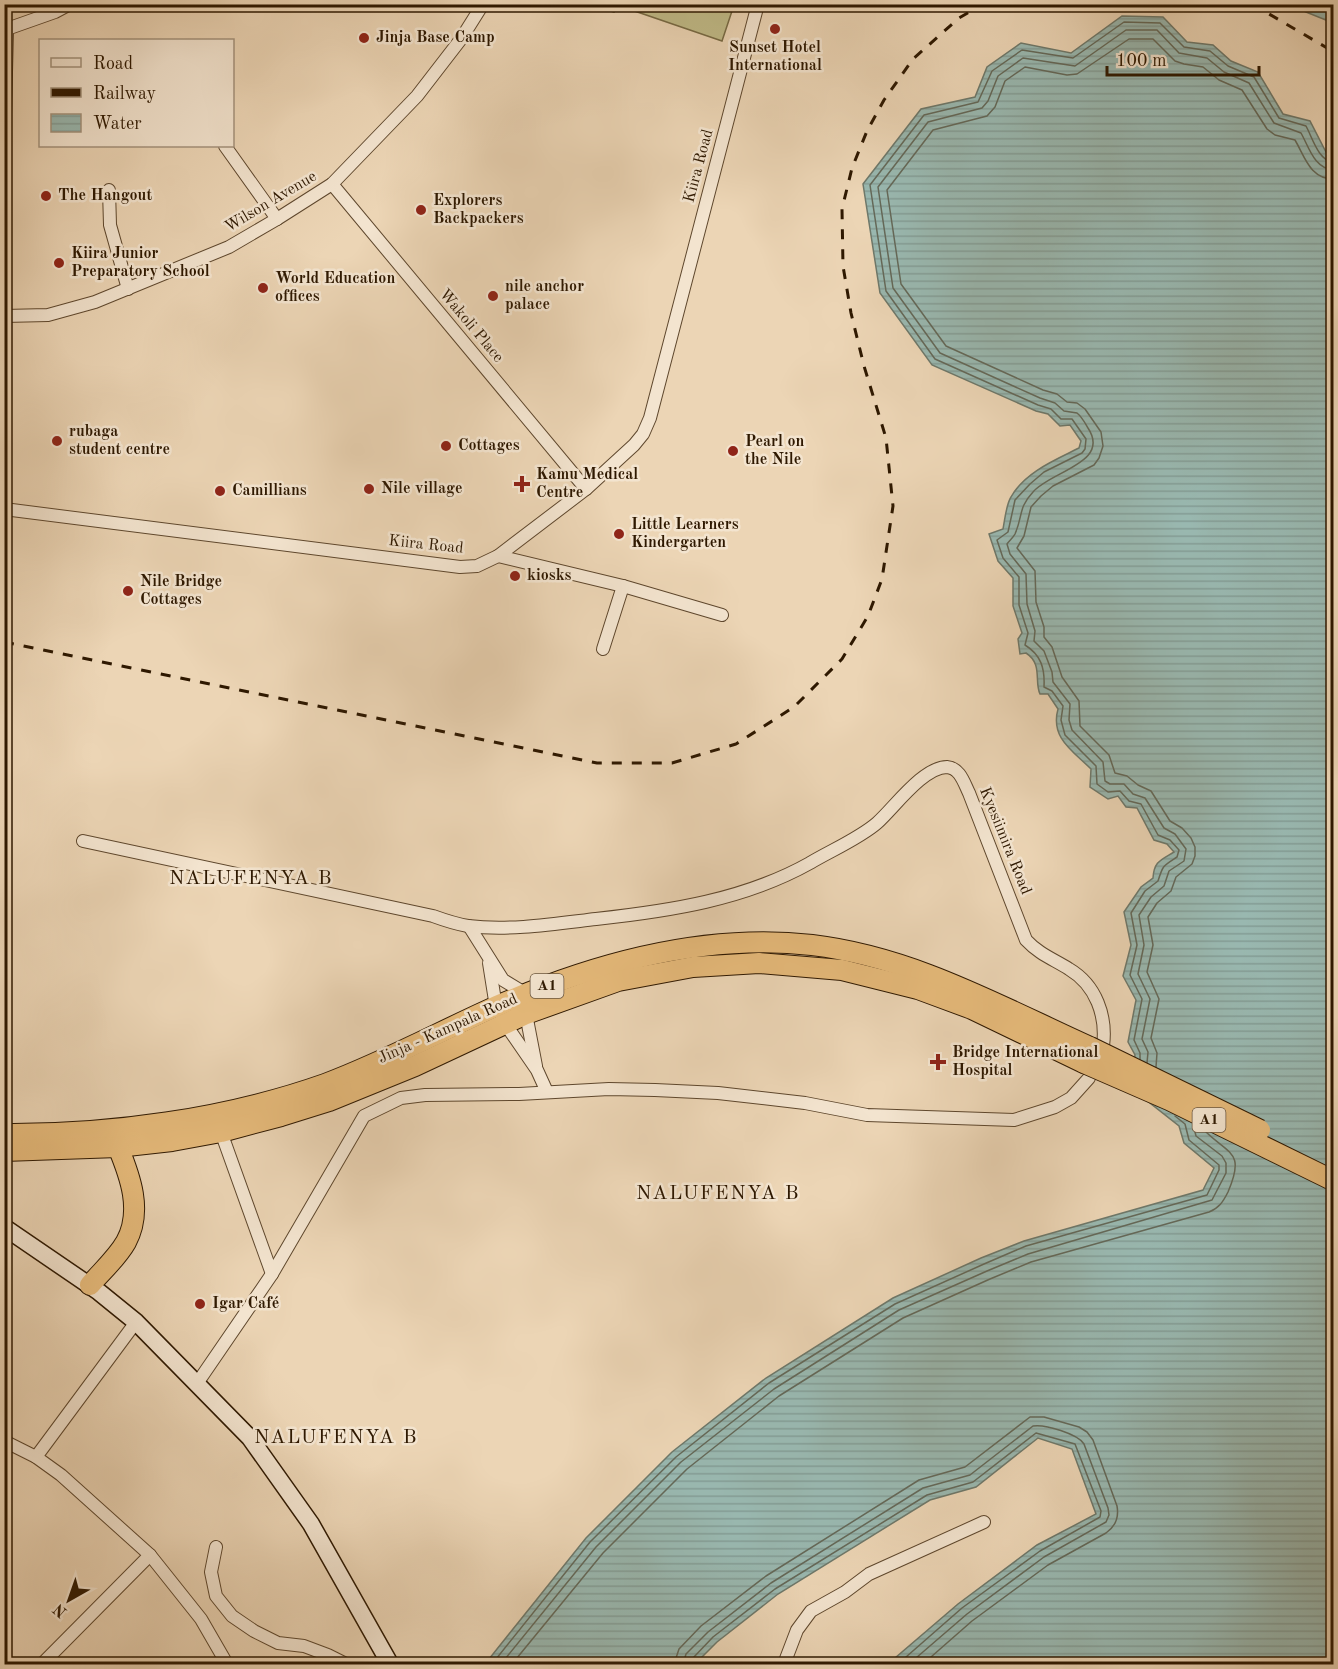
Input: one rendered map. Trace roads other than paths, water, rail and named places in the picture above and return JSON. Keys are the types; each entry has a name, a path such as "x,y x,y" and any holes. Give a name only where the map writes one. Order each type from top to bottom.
{"highway":[{"name":"Jinja - Kampala Road","path":"4,1134 113,1129 168,1122 269,1100 325,1084 526,994 614,963 725,943 810,945 846,951 924,972 957,984 1091,1059"},
{"name":"Jinja - Kampala Road","path":"4,1151 118,1147 172,1141 221,1132 329,1101 415,1066 526,1014 618,981 656,972 693,967 759,963 842,970 918,989 1091,1059"},
{"name":"A1","path":"1091,1059 1334,1166"},
{"name":"A1","path":"1091,1059 1168,1100 1334,1181"},
{"path":"90,1285 126,1242 132,1227 135,1202 129,1175 118,1147"}],"main road":[{"path":"4,1227 90,1285 136,1322 250,1437 311,1524 390,1665"}],"street":[{"path":"4,155 6,30 70,4"},
{"name":"Wilson Avenue","path":"4,316 48,315 95,302 128,289 229,246 278,219 332,184 417,96 461,39 483,4"},
{"name":"Kiira Road","path":"4,509 460,567 477,566 498,556 586,489 643,434 650,418 758,4"},
{"path":"226,147 278,219"},
{"name":"Wakoli Place","path":"332,184 586,489"},
{"path":"109,190 110,225 128,289"},
{"path":"498,556 623,586 722,615"},
{"path":"603,649 623,586"},
{"name":"Kyesiimira Road","path":"468,926 527,927 636,915 696,906 739,893 807,865 875,825 912,788 933,771 949,767 957,771 981,821 1026,940 1037,952 1070,969 1086,983 1097,998 1105,1032 1091,1059"},
{"path":"83,841 433,916 468,926 503,980 526,994"},
{"path":"487,954 496,1007"},
{"path":"526,1014 537,1070"},
{"path":"506,1024 537,1070 547,1092"},
{"path":"198,1382 272,1274 364,1116 401,1098 425,1095 609,1089 718,1093 805,1103 867,1114 1014,1120 1055,1107 1071,1098 1091,1059"},
{"path":"221,1132 272,1274"},
{"path":"36,1457 136,1322"},
{"path":"4,1441 36,1457 61,1475 150,1555 201,1619 227,1665"},
{"path":"784,1665 797,1630 811,1611 845,1592 869,1574 984,1522"},
{"path":"216,1547 211,1572 216,1596 232,1616 254,1631 279,1643 304,1646 346,1665"},
{"path":"42,1665 150,1555"}],"water":[{"path":"1294,5 1333,5 1333,23 1306,12"},
{"path":"1122,16 1163,17 1187,42 1213,45 1231,61 1258,72 1283,114 1310,121 1327,154 1333,158 1333,1664 888,1664 958,1604 1037,1545 1096,1514 1072,1449 1038,1438 976,1487 930,1500 778,1594 717,1642 695,1664 485,1664 586,1538 672,1452 766,1378 893,1298 1024,1241 1203,1190 1214,1168 1184,1143 1179,1126 1136,1092 1132,1076 1135,1055 1128,1042 1136,1000 1123,976 1131,945 1124,912 1141,887 1153,878 1157,864 1174,852 1167,844 1154,840 1137,808 1126,807 1118,796 1108,799 1090,787 1091,769 1060,736 1056,719 1058,709 1048,694 1040,694 1035,662 1026,653 1020,654 1018,639 1022,633 1013,606 1013,578 998,561 989,534 1003,529 1009,500 1024,480 1051,462 1079,448 1081,441 1070,425 1060,426 1048,414 1036,411 932,365 880,293 863,184 921,109 975,97 987,67 1021,43 1071,53"}],"railway":[{"path":"4,642 597,763 672,763 736,744 794,707 842,659 868,616 882,579 893,506 886,438 864,366 851,313 843,266 842,209 852,168 867,131 884,100 913,59 959,18 983,4"},
{"path":"1252,4 1334,52"}],"place":[{"name":"Sunset Hotel International","path":"775,29"},
{"name":"Jinja Base Camp","path":"364,38"},
{"name":"The Hangout","path":"46,196"},
{"name":"Explorers Backpackers","path":"421,210"},
{"name":"Kiira Junior Preparatory School","path":"59,263"},
{"name":"World Education offices","path":"263,288"},
{"name":"nile anchor palace","path":"493,296"},
{"name":"rubaga student centre","path":"57,441"},
{"name":"Cottages","path":"446,446"},
{"name":"Pearl on the Nile","path":"733,451"},
{"name":"Kamu Medical Centre","path":"522,484"},
{"name":"Nile village","path":"369,489"},
{"name":"Camillians","path":"220,491"},
{"name":"Little Learners Kindergarten","path":"619,534"},
{"name":"kiosks","path":"515,576"},
{"name":"Nile Bridge Cottages","path":"128,591"},
{"name":"Bridge International Hospital","path":"938,1062"},
{"name":"Igar Café","path":"200,1304"}],"district":[{"name":"NALUFENYA B","path":"251,879"},
{"name":"NALUFENYA B","path":"718,1194"},
{"name":"NALUFENYA B","path":"336,1438"}]}
